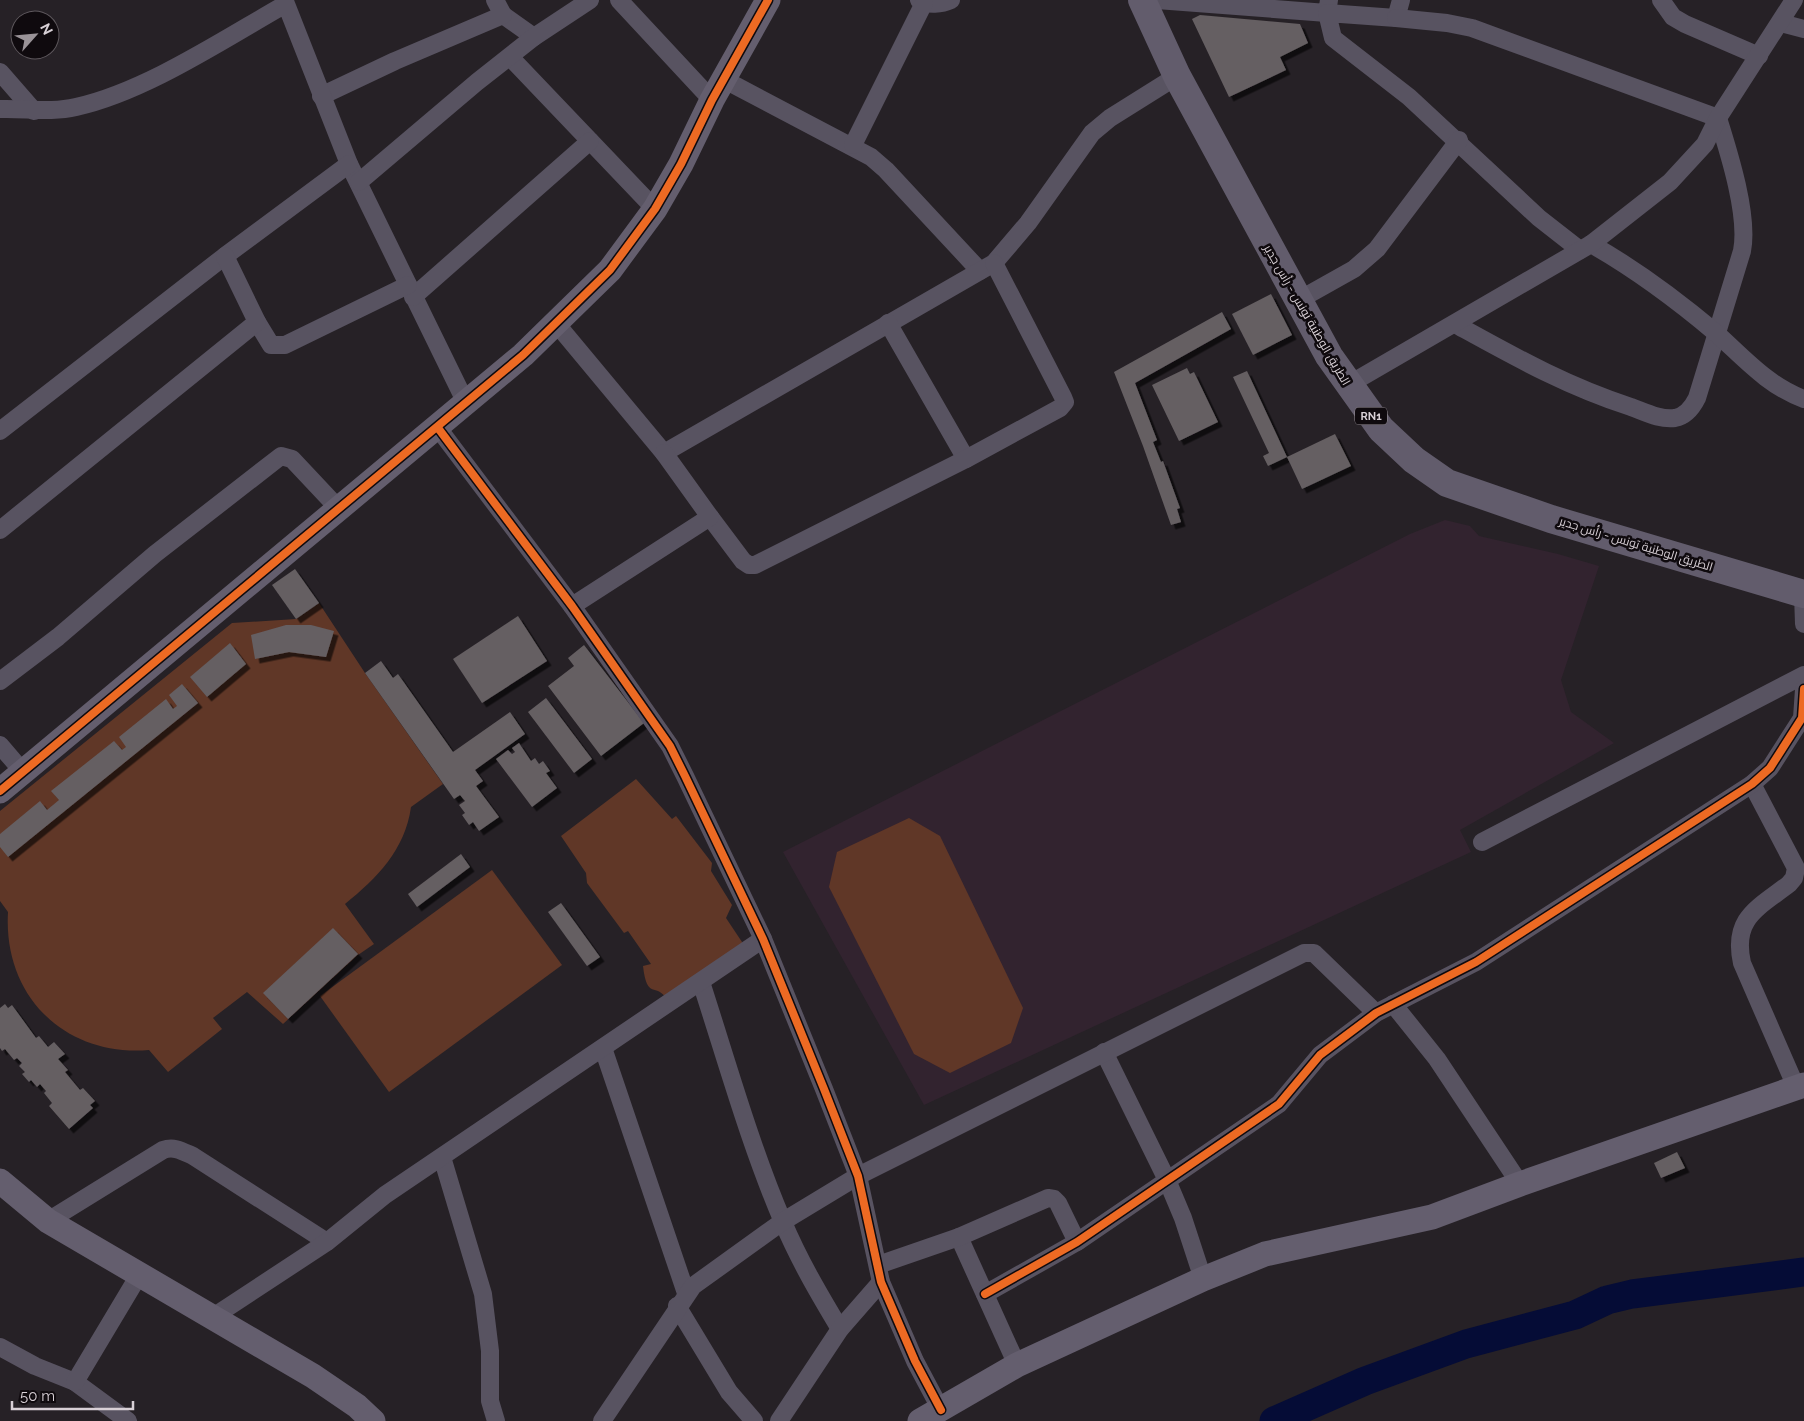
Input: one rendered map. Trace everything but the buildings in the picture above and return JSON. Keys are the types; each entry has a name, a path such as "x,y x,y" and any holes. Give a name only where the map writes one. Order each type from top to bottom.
{"main road":[{"name":"الطريق الوطنية تونس - رأس جدير","path":"1142,0 1177,76 1297,301 1348,385 1381,429 1414,460 1447,483 1551,519 1804,594"}],"street":[{"path":"359,182 477,82 534,37 590,0"},
{"path":"555,322 664,452 743,561 755,566 1055,412 1064,402 987,267 886,170 853,145 717,90 619,0"},
{"path":"0,792 338,508 438,428 523,355 610,270 655,209 681,164 717,90 768,0"},
{"path":"853,145 922,2 944,3 952,0"},
{"path":"1158,0 1328,6 1396,18 1447,23 1472,28 1718,118"},
{"path":"1396,18 1401,0"},
{"path":"1660,0 1673,17 1759,56"},
{"path":"1348,385 1586,247 1644,204 1690,162 1705,144 1718,118 1794,0"},
{"path":"0,109 34,111 74,108 98,101 151,79 286,2 349,164 466,403"},
{"path":"1328,6 1330,33 1333,38 1409,97 1459,140 1502,184 1586,247 1619,260 1716,333 1747,363 1775,385 1804,399"},
{"path":"321,96 499,8 534,37"},
{"path":"1780,23 1804,29"},
{"path":"510,57 655,209"},
{"path":"0,72 34,111"},
{"path":"664,452 987,267 1028,223 1092,133 1110,118 1177,76"},
{"path":"1455,324 1548,375 1587,393 1663,418 1677,418 1685,414 1693,406 1745,236 1730,159 1718,118"},
{"path":"1297,301 1354,269 1376,249 1459,140"},
{"path":"225,256 257,322 271,345 285,345 410,291 590,141"},
{"path":"0,431 225,256 349,164"},
{"path":"0,530 257,322"},
{"path":"888,324 966,459"},
{"path":"438,428 572,606 670,746 764,939 858,1176 881,1282 915,1361 931,1415 1017,1365 1203,1279 1265,1254 1432,1217 1520,1184 1800,1086 1742,963 1739,948 1744,923 1750,915 1789,884 1794,878 1796,868 1752,784"},
{"path":"0,681 58,637 154,554 281,456 292,458 338,508"},
{"path":"572,606 710,517"},
{"path":"1804,594 1804,624"},
{"path":"1482,842 1804,675"},
{"path":"986,1294 1077,1242 1279,1104 1320,1055 1376,1013 1476,962 1752,784 1770,768 1803,719 1804,689"},
{"path":"0,745 23,772"},
{"path":"213,1317 327,1242 385,1195 764,939"},
{"path":"602,1421 682,1300 700,1279 782,1222 858,1176 1104,1052 1309,952 1314,953 1376,1013"},
{"path":"701,982 739,1102 782,1222 808,1276 840,1329"},
{"path":"1393,1004 1437,1059 1520,1184"},
{"path":"603,1048 682,1300 729,1392 754,1421"},
{"path":"1104,1052 1167,1180 1183,1218 1203,1279"},
{"path":"48,1222 163,1150 171,1148 193,1156 327,1242"},
{"path":"442,1157 483,1294 490,1350 490,1401 496,1421"},
{"path":"0,1181 48,1222 313,1376 357,1406 373,1421"},
{"path":"878,1265 959,1236 1048,1198 1054,1199 1058,1203 1077,1242"},
{"path":"959,1236 1017,1365"},
{"path":"75,1382 139,1275"},
{"path":"779,1421 840,1329 881,1282"},
{"path":"0,1347 35,1366 75,1382 128,1421"}],"shaded area":[{"path":"1445,520 1470,526 1479,536 1558,554 1599,566 1561,680 1571,712 1614,743 1460,830 1471,852 924,1105 783,852 1410,534"},
{"path":"319,603 365,673 443,784 411,807 403,837 388,862 368,884 345,904 374,944 358,955 283,1024 247,992 213,1018 222,1029 168,1072 149,1050 119,1050 91,1043 66,1032 45,1015 28,994 16,970 9,942 8,912 0,901 0,811 232,623 296,619"},
{"path":"636,779 672,819 676,816 712,863 711,871 732,905 726,918 746,948 667,999 663,994 652,989 647,984 643,966 651,964 628,931 624,933 587,883 586,873 561,836"},
{"path":"909,818 940,836 1023,1008 1011,1043 950,1073 914,1054 829,887 837,852"},
{"path":"492,870 562,965 389,1092 320,996"}],"waterway":[{"path":"1274,1421 1365,1381 1466,1344 1575,1315 1607,1300 1632,1294 1804,1272"}],"cycle path":[{"path":"0,791 523,355 610,270 655,209 681,164 712,100 768,0"},
{"path":"438,428 572,606 670,746 763,939 858,1176 881,1282 915,1361 941,1410"},
{"path":"985,1294 1077,1242 1279,1104 1320,1055 1376,1013 1476,962 1752,784 1770,768 1802,718 1804,689"}]}
